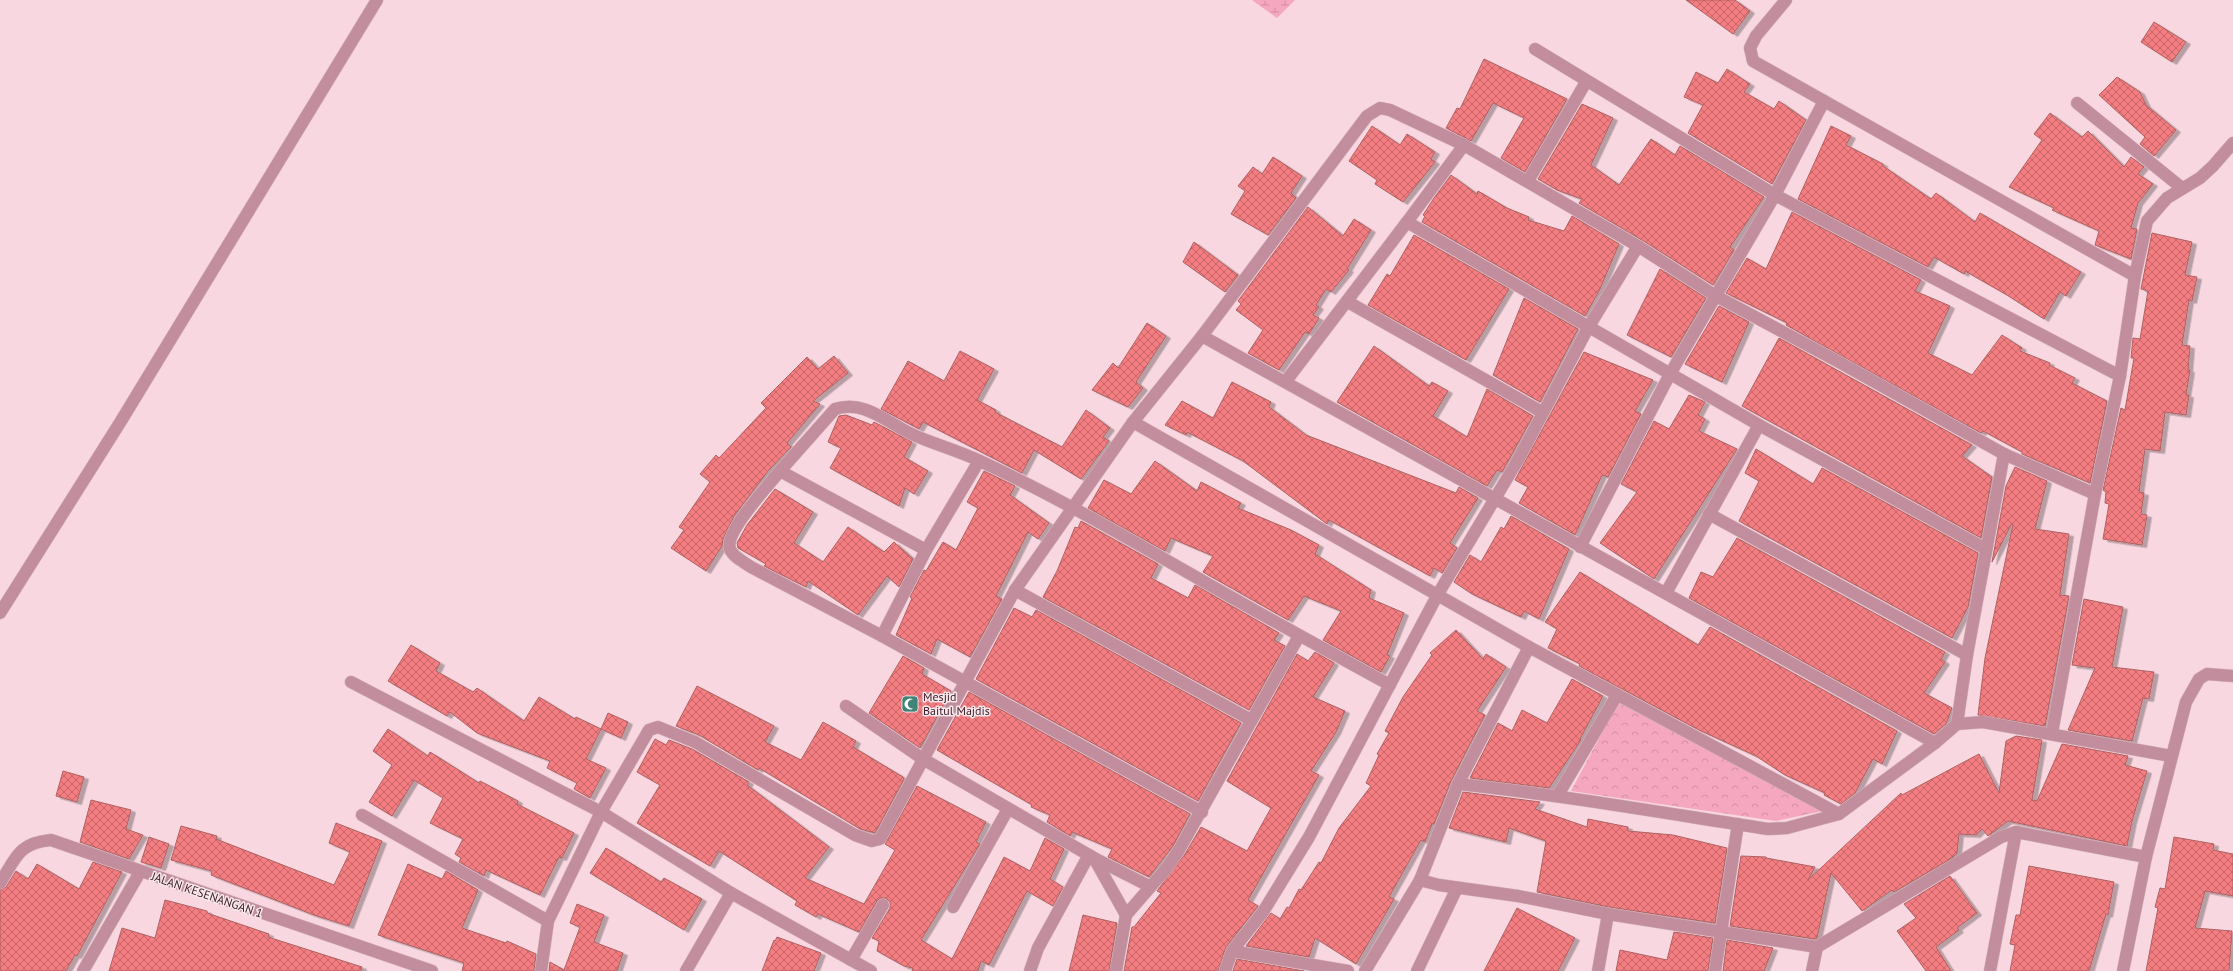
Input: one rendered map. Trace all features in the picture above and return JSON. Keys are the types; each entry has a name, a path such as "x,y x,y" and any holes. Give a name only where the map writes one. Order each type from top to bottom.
{"street":[{"path":"0,613 121,421 377,0"},
{"path":"1786,0 1756,36 1750,48 1750,55 1753,61 2135,276"},
{"path":"1535,50 1775,195 2120,376"},
{"path":"1528,181 1586,82"},
{"path":"1580,547 1670,374 1775,195 1824,101"},
{"path":"2076,103 2182,188"},
{"path":"541,971 548,921 601,812 649,730 658,727 695,742 836,825 863,839 872,841 880,838 1015,590 1133,422 1202,336 1372,111 1380,108 1390,110 1464,145 1638,246 1716,296 1839,362 2004,454 2095,494"},
{"path":"2052,734 2095,494 2120,376 2135,276 2147,221 2158,207 2182,188 2200,178 2213,166 2233,143"},
{"path":"1286,381 1348,302 1464,145"},
{"path":"1407,222 1588,328 1760,425 1986,549"},
{"path":"1225,971 1232,951 1263,912 1309,837 1438,594 1496,499 1588,328 1638,246"},
{"path":"1348,302 1542,412"},
{"path":"1202,336 1286,381 1580,547 1666,593 1935,743"},
{"path":"1202,812 965,680 733,555 729,547 730,538 741,519 826,417 835,409 845,406 856,406 872,412 913,435 979,461 1073,507 1299,636 1390,685"},
{"path":"1133,422 1529,647 1839,814"},
{"path":"1666,593 1760,425"},
{"path":"1957,724 1967,655 2004,454"},
{"path":"882,636 926,550 979,461"},
{"path":"780,472 926,550"},
{"path":"1709,514 1967,655"},
{"path":"1015,590 1251,720"},
{"path":"1116,971 1126,915 1149,886 1166,869 1202,812 1251,720 1299,636"},
{"path":"1364,971 1420,880 1458,784 1529,647"},
{"path":"2123,971 2146,857 2186,702 2199,679 2207,674 2233,676"},
{"path":"351,682 601,812 731,893 871,971"},
{"path":"1558,795 1617,695"},
{"path":"846,706 923,760 1091,856 1149,886"},
{"path":"1458,784 1558,795 1610,805 1768,829 1787,828 1839,814 1935,743 1957,724 1983,722 2171,756"},
{"path":"953,907 1008,809"},
{"path":"362,815 548,921"},
{"path":"1715,971 1738,824"},
{"path":"1420,880 1457,888 1518,896 1608,914 1721,930 1817,946 2001,837 2016,832 2146,857"},
{"path":"1990,971 2016,832"},
{"name":"JALAN KESENANGAN 1","path":"0,883 18,855 29,843 50,840 432,971"},
{"path":"1091,856 1126,915"},
{"path":"1030,971 1038,948 1091,856"},
{"path":"83,971 140,872"},
{"path":"1417,971 1457,888"},
{"path":"686,971 731,893"},
{"path":"851,960 884,904"},
{"path":"1598,971 1608,914"},
{"path":"1812,971 1817,946"},
{"path":"1232,951 1329,969 1348,971"}],"green space":[{"path":"1252,0 1295,0 1277,18"},
{"path":"1619,701 1823,811 1776,821 1571,791"}],"building":[{"path":"1686,0 1735,0 1750,11 1733,34"},
{"path":"2154,22 2186,42 2172,62 2141,42"},
{"path":"1484,59 1567,99 1525,172 1501,158 1524,118 1493,103 1471,141 1446,128 1457,108 1460,109"},
{"path":"1727,69 1750,84 1744,92 1774,109 1779,101 1806,120 1772,184 1688,133 1703,105 1684,97 1696,72 1718,83"},
{"path":"2117,77 2140,92 2146,105 2176,130 2154,156 2140,144 2145,137 2099,95"},
{"path":"1582,104 1613,118 1591,165 1619,185 1651,139 1675,155 1680,146 1764,197 1730,247 1734,250 1713,285 1642,240 1579,203 1582,199 1557,190 1538,179"},
{"path":"2050,113 2082,137 2088,131 2124,167 2131,157 2144,167 2138,174 2153,184 2138,203 2131,228 2137,229 2131,259 2095,245 2099,231 2052,210 2054,208 2009,187 2042,140 2034,134"},
{"path":"1372,126 1400,145 1407,134 1435,152 1431,159 1435,162 1403,202 1375,184 1377,180 1349,161"},
{"path":"1831,126 1851,136 1846,145 1883,164 1883,166 1931,199 1936,193 1975,222 1980,213 2081,272 2066,296 2060,292 2044,319 2007,295 1965,271 1964,274 1934,257 1928,267 1798,199"},
{"path":"1273,157 1302,176 1291,193 1296,198 1268,235 1231,214 1245,191 1238,186 1253,167 1262,174"},
{"path":"1451,175 1477,194 1478,191 1507,208 1529,217 1528,220 1564,231 1572,216 1619,244 1600,289 1585,316 1422,222 1425,216 1423,215"},
{"path":"1308,207 1343,236 1354,219 1371,230 1347,269 1349,270 1331,292 1326,289 1316,305 1319,307 1313,315 1319,318 1309,334 1305,332 1279,370 1248,353 1263,330 1236,310 1241,304 1238,301"},
{"path":"1792,212 1921,280 1915,291 1950,306 1928,353 1972,375 2002,335 2022,348 2020,351 2050,363 2049,365 2075,378 2072,383 2107,401 2090,483 2022,454 2022,452 1983,431 1981,433 1786,325 1787,323 1726,293 1747,258 1766,269"},
{"path":"2152,233 2192,242 2185,275 2197,277 2192,301 2189,300 2182,345 2190,346 2188,370 2190,370 2186,395 2189,395 2186,415 2165,412 2160,451 2145,449 2139,492 2144,493 2141,514 2147,515 2142,545 2103,539 2109,504 2105,503 2106,492 2103,490 2121,408 2125,410 2134,358 2131,358 2133,338 2140,339 2148,291 2141,289"},
{"path":"1414,235 1509,289 1466,360 1368,305 1387,274 1390,276"},
{"path":"1194,242 1238,275 1225,292 1183,262"},
{"path":"1660,269 1706,298 1671,357 1627,335"},
{"path":"1524,298 1578,329 1540,402 1493,375"},
{"path":"1719,306 1749,322 1722,382 1685,364"},
{"path":"1147,323 1166,336 1136,382 1143,388 1128,407 1092,390 1113,363 1118,368"},
{"path":"1779,338 1972,445 1962,456 1992,477 1981,538 1742,406"},
{"path":"1374,346 1429,386 1432,382 1448,391 1433,416 1467,437 1487,389 1533,416 1502,472 1497,470 1487,486 1337,402"},
{"path":"960,351 994,369 977,400 996,410 995,412 1062,447 1086,410 1110,428 1103,437 1109,441 1081,479 1034,450 1022,473 923,422 919,429 881,409 908,361 944,381"},
{"path":"1584,352 1653,380 1635,411 1641,414 1608,477 1602,475 1575,535 1519,503 1528,487 1515,480"},
{"path":"834,356 848,373 813,401 820,404 787,443 791,447 768,471 734,516 723,539 722,546 706,571 671,548 684,530 679,527 710,482 700,474 716,455 719,458 766,408 761,403 807,357 818,369"},
{"path":"1232,382 1271,402 1269,407 1306,435 1456,493 1459,487 1478,498 1450,543 1457,548 1442,573 1434,568 1430,576 1329,520 1327,524 1243,461 1187,432 1186,435 1165,425 1182,401 1213,418"},
{"path":"1689,395 1705,402 1698,415 1705,419 1699,431 1737,449 1654,579 1600,543 1637,492 1621,484 1654,421 1669,429"},
{"path":"846,415 872,425 874,422 912,442 904,457 928,471 914,494 905,488 899,506 830,468 841,448 828,442 839,416"},
{"path":"1756,449 1813,484 1822,468 1978,553 1968,607 1952,638 1739,521 1759,481 1745,473"},
{"path":"1155,461 1197,491 1201,482 1241,503 1238,508 1291,530 1319,545 1315,554 1371,590 1369,598 1404,613 1387,655 1390,656 1381,672 1323,640 1341,611 1304,596 1288,620 1203,572 1213,556 1171,538 1165,551 1088,508 1104,480 1131,494"},
{"path":"2015,467 2047,481 2035,529 2069,534 2060,595 2069,596 2045,726 1978,715 1985,658 2012,523 1992,562 2006,486"},
{"path":"984,471 1015,486 1010,495 1049,523 1038,539 1028,532 996,596 1002,599 970,657 937,639 931,654 896,635 912,598 910,597 924,570 926,571 943,542 956,550 978,508 967,502"},
{"path":"775,489 813,512 794,543 823,562 848,527 884,552 894,542 913,559 899,587 887,576 858,615 808,581 806,587 764,566 766,564 738,548 737,543 747,525"},
{"path":"1511,516 1569,549 1539,619 1524,611 1521,617 1472,594 1454,582 1470,555 1481,562 1501,527 1504,529"},
{"path":"1081,521 1158,564 1151,578 1188,598 1195,585 1279,633 1274,640 1285,646 1249,710 1043,597 1057,571 1075,527 1078,528"},
{"path":"1737,538 1945,652 1941,659 1945,662 1924,693 1952,708 1946,724 1934,734 1689,598 1701,572 1713,577"},
{"path":"1580,572 1698,645 1710,627 1897,731 1882,764 1873,759 1855,793 1841,804 1824,795 1825,793 1785,775 1756,756 1699,730 1579,666 1580,664 1548,648 1557,629 1545,622"},
{"path":"2084,599 2123,607 2112,667 2154,672 2149,699 2143,698 2132,741 2068,730 2095,668 2072,665"},
{"path":"1014,608 1032,617 1036,610 1241,723 1198,801 976,679"},
{"path":"1456,630 1483,659 1486,654 1506,667 1477,711 1485,715 1451,781 1434,824 1432,824 1425,842 1421,840 1389,897 1394,899 1356,964 1315,938 1309,957 1246,946 1271,913 1280,919 1287,907 1289,908 1299,889 1301,890 1319,862 1321,863 1339,828 1371,786 1366,783 1379,755 1377,754 1389,733 1385,731 1403,697 1432,655 1430,653"},
{"path":"411,645 440,663 436,671 473,692 477,688 524,721 539,697 575,719 576,717 601,729 586,759 606,768 590,798 574,789 577,783 547,768 550,761 477,733 450,712 447,716 388,681"},
{"path":"1315,652 1334,663 1313,697 1345,711 1336,732 1311,771 1319,775 1248,900 1258,906 1226,947 1218,971 1124,971 1132,927 1134,927 1161,893 1157,891 1185,854 1201,827 1247,851 1271,808 1227,781 1297,654 1308,661"},
{"name":"Mesjid Baitul Majdis","path":"903,656 924,668 922,674 951,691 920,748 869,713"},
{"path":"1572,679 1603,696 1580,739 1581,740 1549,788 1470,778 1498,723 1512,731 1522,710 1547,723"},
{"path":"697,686 774,726 765,742 801,760 823,722 856,741 853,747 903,777 904,779 875,833 860,829 759,768 758,770 699,735 676,726"},
{"path":"969,692 1190,814 1173,846 1149,877 1108,857 1112,849 1072,832 1070,836 1047,822 1050,815 1031,807 1032,805 937,750"},
{"path":"608,713 628,722 621,738 601,729"},
{"path":"388,729 428,756 430,752 479,783 480,781 518,801 517,804 574,833 562,858 559,857 540,895 486,870 484,876 459,862 461,858 455,854 463,839 430,823 443,798 414,780 392,816 369,802 392,765 373,751"},
{"path":"2016,736 2042,740 2032,800 2037,801 2062,744 2128,756 2125,765 2147,771 2132,821 2127,846 2008,821 1988,836 1982,829 1976,835 1959,834 1957,853 1952,858 1894,892 1892,890 1862,911 1831,873 1817,938 1815,939 1730,926 1741,856 1766,857 1815,867 1808,880 1901,793 1902,795 1979,754 1999,793 2006,741"},
{"path":"655,739 666,745 669,740 692,749 749,782 747,785 829,847 805,878 864,904 895,850 885,844 917,786 986,822 976,842 980,844 921,940 952,959 1004,857 1030,871 1045,838 1064,849 1050,879 1063,887 1053,906 1027,891 989,965 981,961 978,971 912,971 913,968 904,966 877,951 879,941 872,938 890,908 890,902 886,898 880,898 877,901 859,932 818,914 816,917 795,905 797,901 719,851 710,866 637,823 660,785 637,772"},
{"path":"63,771 84,777 77,802 56,796"},
{"path":"1463,792 1540,802 1535,809 1587,827 1588,819 1628,827 1628,831 1673,835 1727,848 1715,923 1609,907 1537,892 1546,841 1509,828 1506,842 1449,828"},
{"path":"91,800 131,810 126,829 143,835 129,859 80,842"},
{"path":"336,823 382,841 349,926 314,915 211,875 212,871 171,860 181,826 217,836 216,839 334,885 350,852 329,843"},
{"path":"149,837 169,844 161,868 141,862"},
{"path":"2174,837 2214,844 2213,850 2233,854 2233,896 2205,891 2195,928 2232,931 2229,971 2146,971 2158,908 2155,907 2160,888 2165,889"},
{"path":"606,848 661,882 664,878 702,899 684,930 590,873"},
{"path":"93,862 122,872 77,956 75,955 66,971 0,971 0,890 6,887 16,871 28,879 37,864 79,889"},
{"path":"408,864 442,879 446,871 478,890 462,928 506,943 507,941 536,954 534,971 462,971 464,963 378,935"},
{"path":"2029,866 2114,882 2108,915 2106,914 2089,971 2010,971 2015,945 2010,944 2016,915 2020,915"},
{"path":"1950,876 1977,913 1957,928 1959,930 1936,947 1951,971 1926,971 1897,931 1916,918 1904,904"},
{"path":"165,900 207,911 207,913 269,934 268,937 362,967 361,971 109,971 122,928 155,938"},
{"path":"577,904 604,915 594,942 623,953 617,971 549,971 550,962 564,970 580,927 570,923"},
{"path":"1517,908 1575,938 1558,971 1484,971"},
{"path":"1083,915 1117,923 1109,971 1069,971"},
{"path":"1674,932 1713,938 1708,971 1616,971 1620,950 1667,960"},
{"path":"777,937 821,953 814,971 762,971 774,940 775,941"},
{"path":"1727,940 1773,948 1764,971 1723,971"},
{"path":"1237,959 1304,971 1233,971"}],"place":[{"name":"Mesjid Baitul Majdis","path":"910,704"}]}
